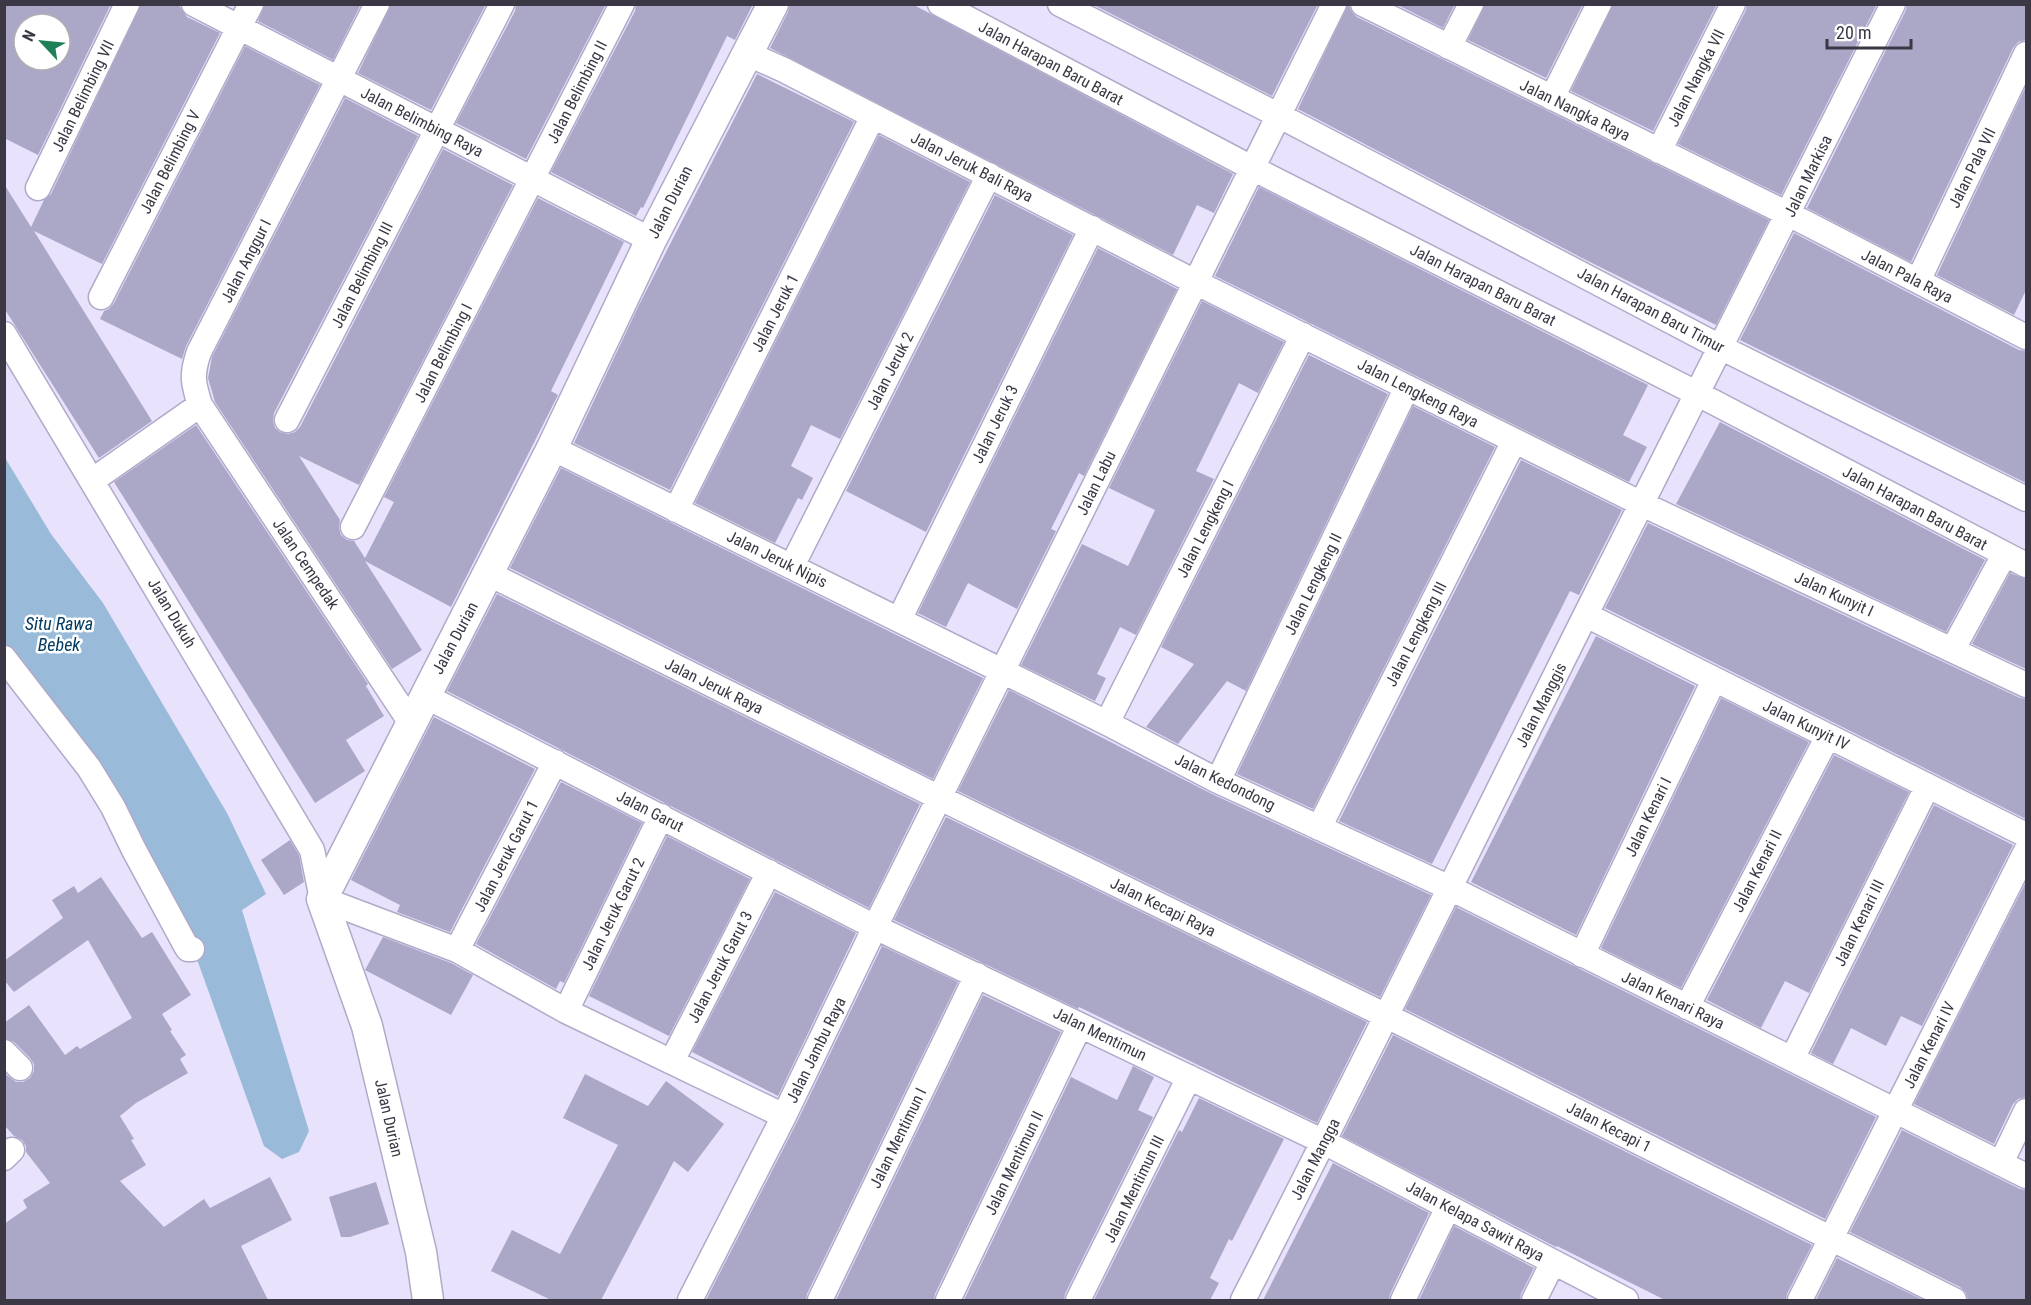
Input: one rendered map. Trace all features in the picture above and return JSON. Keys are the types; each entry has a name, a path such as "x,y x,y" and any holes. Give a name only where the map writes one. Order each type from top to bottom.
{"street":[{"name":"Jalan Belimbing VII","path":"38,188 128,4"},
{"name":"Jalan Belimbing Raya","path":"194,4 651,240"},
{"name":"Jalan Belimbing V","path":"101,297 250,4"},
{"name":"Jalan Anggur I","path":"200,405 192,380 200,352 377,4"},
{"name":"Jalan Belimbing III","path":"287,420 502,4"},
{"name":"Jalan Belimbing II","path":"533,179 622,4"},
{"name":"Jalan Durian","path":"428,1300 421,1252 368,1026 322,899 489,574 651,240 773,4"},
{"name":"Jalan Harapan Baru Barat","path":"940,4 1252,168 1698,394 2026,565"},
{"path":"1060,4 1278,115"},
{"name":"Jalan Labu","path":"940,798 1334,4"},
{"name":"Jalan Nangka Raya","path":"1363,4 1788,216"},
{"path":"1449,47 1471,4"},
{"path":"1552,99 1599,4"},
{"name":"Jalan Nangka VII","path":"1659,151 1734,4"},
{"name":"Jalan Markisa","path":"1698,394 1893,4"},
{"name":"Jalan Jeruk Bali Raya","path":"748,54 1195,282"},
{"name":"Jalan Pala VII","path":"1918,281 2026,54"},
{"name":"Jalan Harapan Baru Timur","path":"1278,115 1722,348 2026,499"},
{"name":"Jalan Jeruk 1","path":"676,510 873,116"},
{"name":"Jalan Jeruk 2","path":"792,566 989,175"},
{"name":"Jalan Belimbing I","path":"353,527 533,179"},
{"name":"Jalan Pala Raya","path":"1788,216 2024,331"},
{"name":"Jalan Jeruk 3","path":"899,620 1092,228"},
{"name":"Jalan Lengkeng Raya","path":"1195,282 1642,504"},
{"name":"Jalan Dukuh","path":"4,334 312,850 322,899"},
{"name":"Jalan Lengkeng I","path":"1107,723 1303,336"},
{"name":"Jalan Lengkeng II","path":"1218,781 1407,387"},
{"name":"Jalan Manggis","path":"1386,1016 1698,394"},
{"path":"93,480 200,405"},
{"name":"Jalan Cempedak","path":"200,405 411,723"},
{"name":"Jalan Lengkeng III","path":"1319,828 1514,441"},
{"name":"Jalan Jeruk Nipis","path":"552,448 1003,671"},
{"name":"Jalan Kunyit I","path":"1642,504 2026,685"},
{"path":"1953,649 2004,555"},
{"name":"Jalan Jeruk Raya","path":"489,574 940,798"},
{"name":"Jalan Kunyit IV","path":"1586,615 2026,835"},
{"path":"4,658 89,768 113,807 186,946 192,949"},
{"name":"Jalan Kedondong","path":"1003,671 1218,781 1450,888"},
{"name":"Jalan Kenari I","path":"1582,955 1714,680"},
{"name":"Jalan Garut","path":"425,696 875,927"},
{"name":"Jalan Kenari II","path":"1687,1007 1828,736"},
{"name":"Jalan Jeruk Garut 1","path":"457,950 555,762"},
{"name":"Jalan Kenari III","path":"1792,1059 1927,787"},
{"name":"Jalan Jambu Raya","path":"690,1300 784,1116 940,798"},
{"name":"Jalan Kecapi Raya","path":"940,798 1386,1016"},
{"name":"Jalan Jeruk Garut 2","path":"566,1011 661,816"},
{"name":"Jalan Kenari IV","path":"1800,1300 2026,850"},
{"name":"Jalan Jeruk Garut 3","path":"672,1061 769,872"},
{"name":"Jalan Kenari Raya","path":"1450,888 2026,1176"},
{"path":"322,899 457,950 566,1011 784,1116"},
{"name":"Jalan Mentimun","path":"875,927 1324,1142"},
{"name":"Jalan Mentimun I","path":"819,1300 977,975"},
{"name":"Jalan Mangga","path":"1243,1300 1386,1016"},
{"name":"Jalan Kecapi 1","path":"1386,1016 1954,1300"},
{"name":"Jalan Mentimun II","path":"948,1300 1080,1025"},
{"name":"Jalan Mentimun III","path":"1078,1300 1190,1077"},
{"path":"2001,1163 2026,1111"},
{"name":"Jalan Kelapa Sawit Raya","path":"1324,1142 1626,1300"},
{"path":"1403,1300 1448,1207"},
{"path":"1534,1300 1553,1262"}],"water":[{"name":"Situ Rawa Bebek","path":"4,456 51,534 103,603 227,813 266,894 242,910 309,1131 299,1152 282,1159 264,1146 194,951 5,648"}],"building":[{"path":"4,4 111,4 38,155 4,138"},
{"path":"141,4 178,4 187,17 220,33 102,264 34,231 152,421 99,458 4,308 4,184 31,227 44,200 51,194"},
{"path":"265,4 361,4 333,60 258,21"},
{"path":"391,4 486,4 431,110 358,73"},
{"path":"516,4 606,4 526,159 456,123 515,11"},
{"path":"636,4 753,4 735,40 727,36 643,208 641,207 636,216 551,172 635,11"},
{"path":"790,4 912,4 1233,174 1214,213 1197,205 1173,255 770,48"},
{"path":"1092,4 1318,4 1272,96"},
{"path":"1348,4 1357,17 1769,220 1716,325 1580,257 1298,109"},
{"path":"1396,4 1455,4 1443,28"},
{"path":"1485,4 1583,4 1546,78 1468,40"},
{"path":"1613,4 1717,4 1653,131 1571,91"},
{"path":"1747,4 1877,4 1781,195 1678,144"},
{"path":"1907,4 2026,4 2026,40 2018,42 2013,48 1911,262 1807,208"},
{"path":"245,46 320,85 186,346 182,359 100,319 104,311 114,303"},
{"path":"757,74 854,122 670,490 574,443 638,307"},
{"path":"2026,86 2026,290 2014,315 1937,275"},
{"path":"345,98 418,136 274,413 275,428 280,432 288,434 300,427 443,149 513,185 359,485 299,456 340,520 341,535 347,540 354,541 365,558 394,502 384,497 538,198 624,242 551,391 558,395 451,607 365,561 422,650 392,669 215,402 208,378 212,357"},
{"path":"879,135 970,182 840,439 811,425 791,466 813,478 802,500 798,498 775,543 695,503"},
{"path":"1259,187 1648,385 1623,435 1647,447 1629,482 1215,276"},
{"path":"995,195 1073,235 926,532 846,491"},
{"path":"1794,233 2019,350 2026,351 2026,483 1740,340"},
{"path":"1098,248 1177,289 1084,476 1079,473 1051,529 1056,531 1017,609 968,583 946,627 918,613"},
{"path":"1202,301 1284,342 1258,393 1239,383 1196,471 1214,479 1136,635 1120,627 1097,674 1106,678 1095,701 1021,665 1082,544 1128,566 1155,510 1109,488"},
{"path":"1309,355 1388,394 1246,691 1227,681 1178,744 1146,727 1194,664 1161,647"},
{"path":"1413,406 1495,447 1313,809 1237,774"},
{"path":"1720,422 1985,560 1946,632 1676,504"},
{"path":"196,425 368,684 366,686 384,716 346,740 365,771 315,803 114,482"},
{"path":"1521,460 1622,510 1579,595 1570,591 1432,864 1339,821"},
{"path":"561,468 983,678 933,779 510,568"},
{"path":"1648,523 2026,699 2026,819 1605,608"},
{"path":"2010,573 2026,579 2026,669 1972,644"},
{"path":"497,594 920,804 869,908 447,691"},
{"path":"1596,636 1695,686 1576,935 1471,882"},
{"path":"1009,690 1212,794 1431,895 1380,997 958,791"},
{"path":"1721,698 1809,742 1681,988 1601,948"},
{"path":"434,717 535,769 450,932 397,912 400,905 351,880"},
{"path":"1834,755 1909,792 1809,993 1785,981 1761,1028 1707,1000"},
{"path":"561,782 642,823 564,983 560,981 556,989 476,944"},
{"path":"1934,805 2013,845 1922,1026 1901,1016 1886,1046 1851,1028 1833,1064 1811,1053"},
{"path":"946,817 1367,1022 1317,1123 894,920"},
{"path":"667,836 750,879 669,1036 589,996"},
{"path":"290,840 299,855 304,882 284,895 261,860"},
{"path":"101,877 142,938 152,932 191,995 162,1014 186,1055 180,1059 188,1073 136,1103 120,1116 146,1165 120,1181 164,1227 204,1199 210,1208 270,1177 292,1220 241,1246 268,1300 4,1300 4,1224 27,1208 23,1200 50,1183 26,1152 26,1146 22,1140 14,1136 4,1125 4,1073 16,1082 23,1082 30,1078 34,1071 34,1064 14,1042 4,1038 4,1023 29,1005 65,1055 77,1046 80,1049 132,1018 88,940 14,992 4,980 4,961 63,918 52,900 74,886 78,893"},
{"path":"2026,882 2026,1097 2018,1099 2013,1104 1994,1144 1914,1104"},
{"path":"775,892 856,933 778,1096 692,1052"},
{"path":"1456,907 1876,1117 1825,1219 1405,1009"},
{"path":"383,937 451,963 473,975 451,1015 365,970"},
{"path":"882,946 958,982 806,1300 706,1300 797,1122"},
{"path":"983,995 1061,1032 934,1300 836,1300"},
{"path":"1393,1035 1812,1245 1786,1300 1665,1300 1556,1247 1342,1136"},
{"path":"1133,1066 1154,1077 1138,1110 1153,1117 1064,1300 964,1300 1071,1077 1117,1100"},
{"path":"585,1074 648,1106 666,1081 724,1124 688,1172 674,1161 601,1300 551,1300 491,1271 512,1230 560,1254 618,1145 563,1118"},
{"path":"1199,1098 1284,1139 1232,1241 1229,1239 1210,1278 1219,1283 1210,1300 1094,1300 1179,1130 1182,1132"},
{"path":"1902,1130 2026,1190 2026,1300 1968,1300 1966,1293 1960,1287 1850,1232"},
{"path":"1333,1163 1429,1213 1389,1300 1263,1300"},
{"path":"376,1182 389,1224 350,1237 341,1237 329,1197"},
{"path":"1454,1226 1534,1268 1520,1300 1419,1300"},
{"path":"1837,1258 1923,1300 1816,1300"}]}
